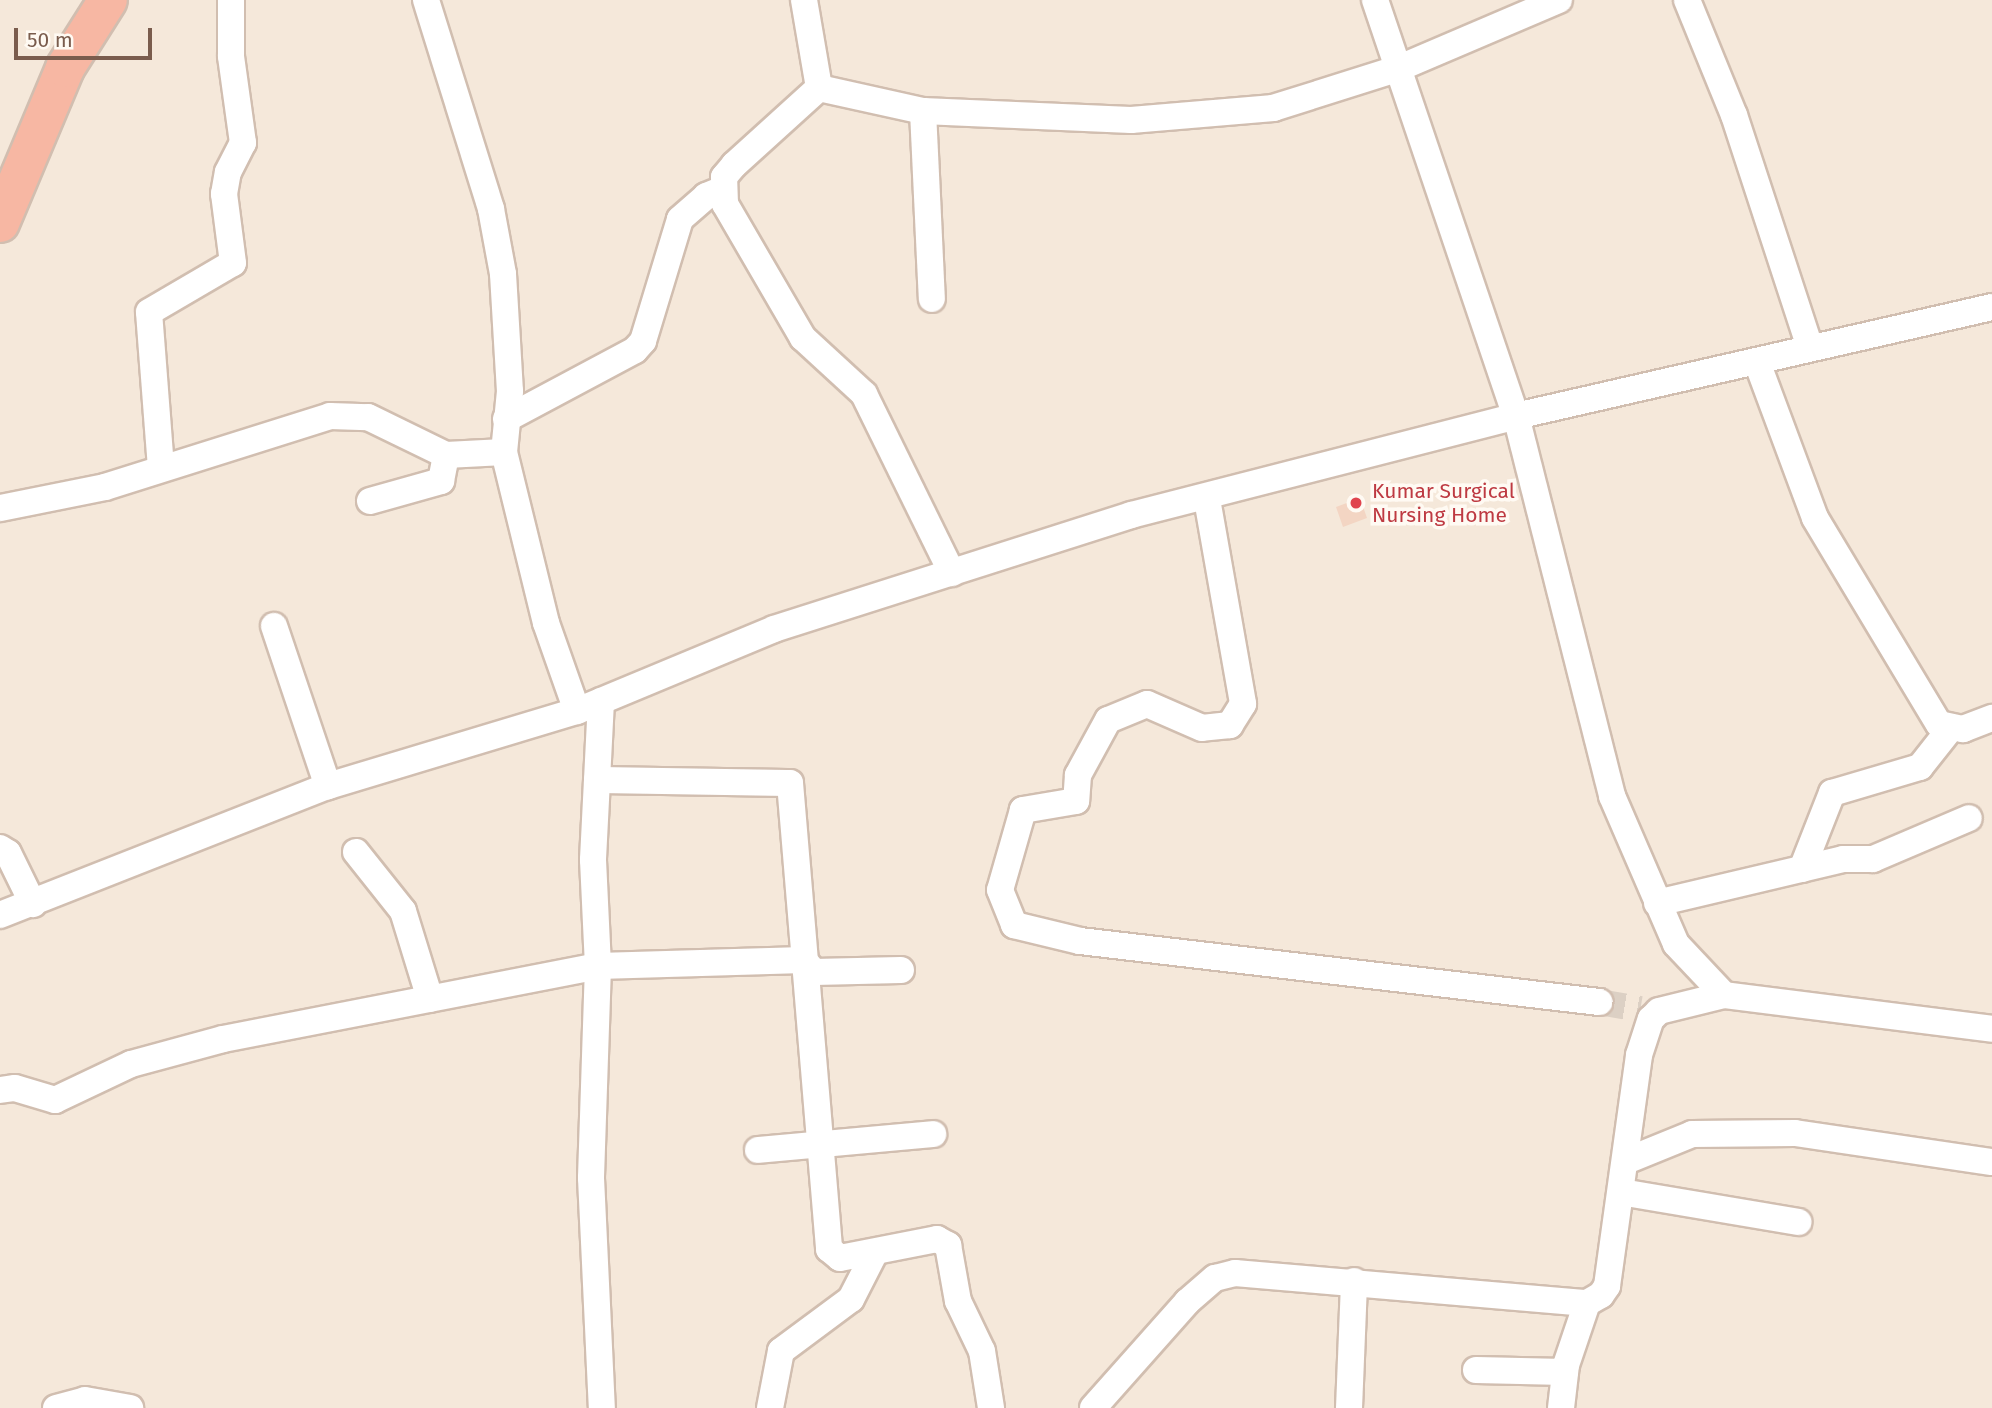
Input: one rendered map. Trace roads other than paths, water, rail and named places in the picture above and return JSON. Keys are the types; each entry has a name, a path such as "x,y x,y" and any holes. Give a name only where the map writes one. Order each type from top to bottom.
{"highway":[{"path":"0,223 45,110 98,2"}],"street":[{"path":"161,468 149,312 233,262 224,194 228,172 243,143 229,30 231,0"},
{"path":"426,0 491,209 503,274 510,391 504,452 546,622 577,711"},
{"path":"804,0 819,88"},
{"path":"1375,0 1516,416 1612,796 1676,944 1724,995"},
{"path":"819,88 923,111 1131,120 1273,108 1397,69 1559,0"},
{"path":"1687,0 1734,115 1809,345"},
{"path":"506,419 635,350 643,341 680,219 706,195 722,190 734,165 819,88"},
{"path":"923,111 932,299"},
{"path":"722,190 803,338 864,394 952,573"},
{"path":"0,915 328,786 577,711 774,629 1130,515 1208,499 1516,416 1757,362 1809,345 1992,307"},
{"path":"1757,362 1815,518 1892,650 1940,724 1950,729"},
{"path":"0,508 105,487 330,416 368,417 446,455 504,452"},
{"path":"370,501 441,481 446,455"},
{"path":"1208,499 1243,704 1230,725 1202,728 1147,704 1108,719 1078,775 1076,802 1023,810 1000,890 1014,925 1080,941 1599,1002"},
{"path":"274,626 328,786"},
{"path":"601,701 593,860 598,966 591,1178 602,1408"},
{"path":"1802,869 1832,793 1920,767 1950,729 1992,718"},
{"path":"597,780 790,783 829,1249 840,1258 937,1240 948,1245 958,1301 982,1352 991,1408"},
{"path":"1657,903 1802,869 1873,859 1969,818"},
{"path":"0,848 8,853 33,904"},
{"path":"356,852 403,911 430,999"},
{"path":"0,1090 15,1088 55,1100 131,1064 223,1039 598,966 804,960"},
{"path":"804,960 814,972 901,970"},
{"path":"1561,1408 1565,1372 1587,1303 1607,1286 1639,1055 1649,1010 1724,995 1992,1029"},
{"path":"1626,1161 1692,1134 1795,1133 1992,1162"},
{"path":"758,1150 933,1134"},
{"path":"1621,1192 1798,1222"},
{"path":"770,1408 781,1351 851,1299 875,1252"},
{"path":"1093,1408 1215,1278 1257,1272 1587,1303"},
{"path":"1349,1408 1354,1281"},
{"path":"1476,1370 1565,1372"},
{"path":"62,1407 104,1401 130,1408"}],"tunnel":[{"path":"1599,1002 1640,1009"}],"place":[{"name":"Kumar Surgical Nursing Home","path":"1356,503"}]}
